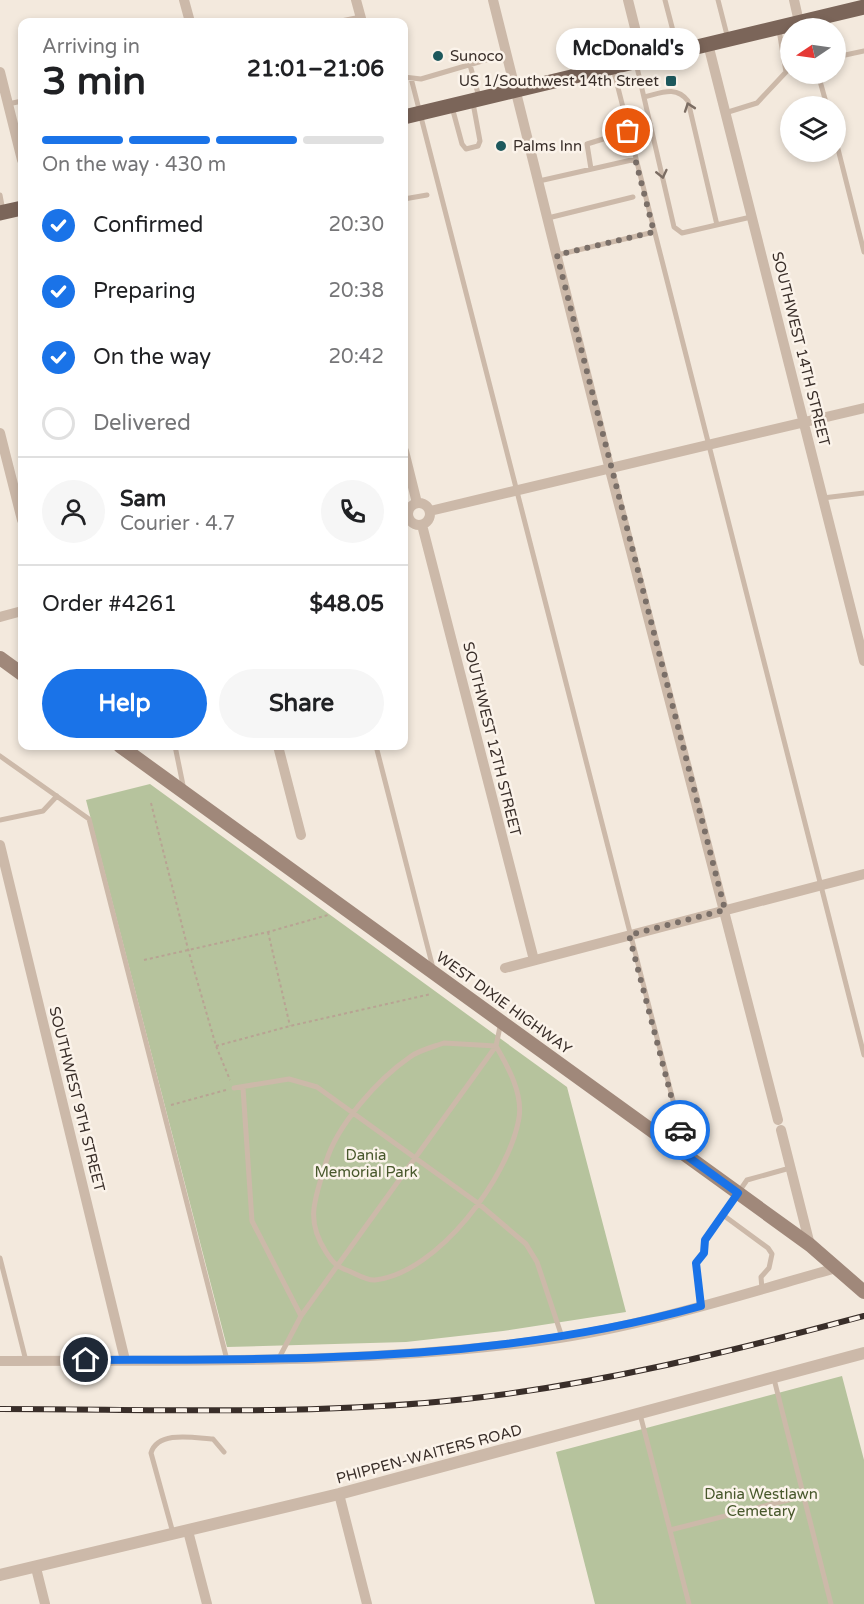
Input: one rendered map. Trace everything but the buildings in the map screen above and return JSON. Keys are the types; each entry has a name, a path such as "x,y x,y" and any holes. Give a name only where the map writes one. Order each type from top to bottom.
{"main road":[{"path":"826,18 864,7"},
{"path":"408,116 778,27"},
{"path":"2,213 18,209"},
{"path":"0,658 18,671"},
{"name":"WEST DIXIE HIGHWAY","path":"126,750 810,1245 864,1292"}],"street":[{"path":"184,0 189,18"},
{"path":"356,0 360,18"},
{"path":"493,0 610,470 810,1245"},
{"path":"628,0 639,61"},
{"path":"794,0 799,18"},
{"name":"SOUTHWEST 14TH STREET","path":"708,44 864,661"},
{"path":"0,72 18,143"},
{"path":"430,511 516,493 864,408"},
{"path":"0,433 18,504"},
{"path":"408,467 417,503"},
{"path":"408,512 417,503 424,504 430,511 429,520 422,525 408,519"},
{"name":"SOUTHWEST 12TH STREET","path":"422,525 534,960"},
{"path":"0,617 18,612"},
{"path":"279,750 301,835"},
{"name":"SOUTHWEST 9TH STREET","path":"0,845 125,1360"},
{"path":"505,968 864,874"},
{"path":"0,1361 279,1360 460,1351 562,1337 701,1306 836,1268"},
{"name":"PHIPPEN-WAITERS ROAD","path":"0,1575 339,1494 864,1353"},
{"path":"339,1494 367,1604"},
{"path":"188,1531 207,1604"},
{"path":"36,1568 45,1604"}],"lane":[{"path":"665,0 678,51"},
{"path":"718,0 728,39"},
{"path":"725,113 758,103 786,72 778,27"},
{"path":"846,55 864,51"},
{"path":"408,78 421,79 507,54"},
{"path":"639,61 644,97 674,227 682,233 752,217"},
{"path":"452,105 462,144 466,148 478,146 480,141 476,99 470,65"},
{"path":"613,67 864,1055"},
{"path":"411,78 687,1156"},
{"path":"644,97 673,90 682,92 688,101 717,225"},
{"path":"8,104 18,102"},
{"path":"591,169 587,144 628,131"},
{"path":"539,181 636,159"},
{"path":"841,162 864,252"},
{"path":"0,195 2,213"},
{"path":"408,198 427,195"},
{"path":"548,218 633,197"},
{"path":"557,255 654,232"},
{"path":"824,498 864,493"},
{"path":"176,750 184,791"},
{"path":"377,750 434,973"},
{"path":"0,756 89,819 227,1360"},
{"path":"0,820 43,811 57,796"},
{"path":"279,1360 301,1316 496,1046 501,1021"},
{"path":"444,1043 496,1046 513,1075 520,1116 510,1149 478,1204 446,1243 414,1266 374,1280 336,1266 315,1234 313,1209 329,1154 352,1111 411,1056 444,1043"},
{"path":"234,1088 289,1079 316,1087 478,1204 526,1244 537,1262 562,1337"},
{"path":"243,1088 252,1221 301,1316"},
{"path":"701,1306 696,1263 704,1253 705,1240 747,1180 790,1168"},
{"path":"723,1215 768,1248 772,1254 770,1268 761,1277 762,1289"},
{"path":"0,1258 26,1361"},
{"path":"774,1377 831,1604"},
{"path":"640,1413 688,1604"},
{"path":"173,1535 152,1453 153,1448 164,1439 188,1437 213,1439 224,1452"},
{"path":"670,1530 804,1496"}],"path":[{"path":"151,803 188,950 216,1046 234,1088 170,1105"},
{"path":"144,960 268,932 328,915"},
{"path":"268,932 290,1026"},
{"path":"216,1046 290,1026 431,994"}],"green space":[{"name":"Dania Memorial Park","path":"150,784 567,1087 626,1312 503,1331 406,1342 227,1347 86,800"},
{"name":"Dania Westlawn Cemetary","path":"842,1376 864,1460 864,1604 595,1604 556,1452"}],"railway":[{"path":"0,1409 292,1410 466,1399 567,1385 666,1365 864,1316"}],"way so far":[{"path":"628,131 654,232 557,255 610,470 725,910 629,935 680,1130"}],"place":[{"name":"Sunoco","path":"438,56"},
{"name":"US 1/Southwest 14th Street","path":"671,81"},
{"name":"McDonald's","path":"628,131"},
{"name":"Palms Inn","path":"501,146"}],"route":[{"path":"86,1360 279,1360 460,1351 548,1340 608,1329 701,1306 696,1263 704,1253 705,1240 738,1193 687,1156 680,1130"}]}
